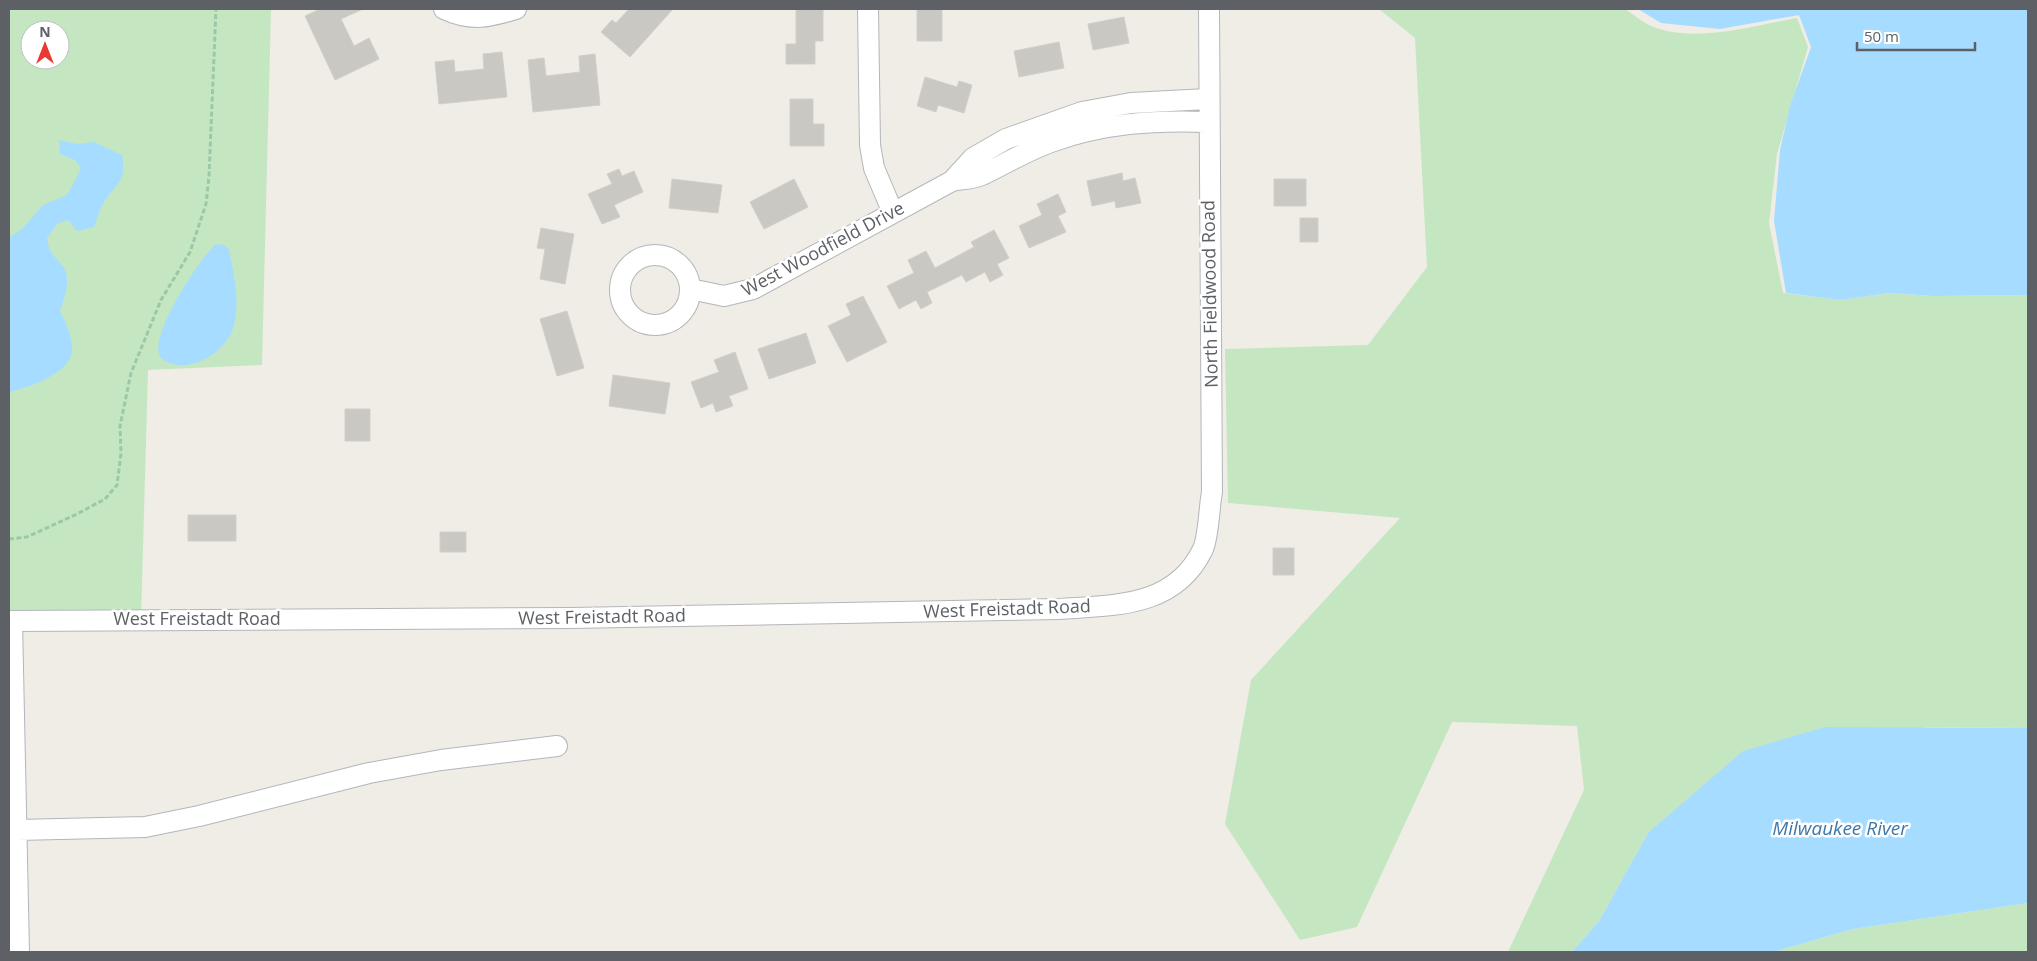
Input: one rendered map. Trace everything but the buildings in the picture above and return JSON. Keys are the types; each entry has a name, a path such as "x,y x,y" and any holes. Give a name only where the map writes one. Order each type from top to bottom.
{"street":[{"path":"444,9 454,13 485,18 516,9"},
{"path":"868,9 870,145 877,175 893,213"},
{"name":"North Fieldwood Road","path":"1185,573 1203,548 1212,492 1208,9"},
{"name":"West Woodfield Drive","path":"1132,112 1208,99"},
{"name":"West Woodfield Drive","path":"690,289 724,296 753,289 952,181 973,158 1006,139 1046,133 1082,112 1132,112 1208,122"},
{"name":"West Freistadt Road","path":"11,621 572,618 1059,609 1129,604 1161,593 1185,573"},
{"path":"11,621 19,952"},
{"path":"17,830 145,827 198,816 369,773 441,760 557,746"}],"path":[{"path":"9,539 27,536 77,514 105,499 117,484 121,453 120,426 130,373 161,300 190,252 206,204 209,176 216,9"}],"green space":[{"path":"9,9 271,9 262,365 148,370 141,619 12,621 9,899"},
{"path":"1379,9 1625,9 1651,26 1668,31 1686,33 1724,32 1797,18 1808,47 1777,154 1769,223 1783,293 1840,300 1889,293 1933,296 2028,295 2028,728 1927,727 1648,833 1599,921 1572,952 1508,952 1584,790 1577,726 1452,722 1357,927 1300,940 1225,824 1251,680 1400,518 1228,503 1225,349 1368,345 1427,267 1415,38"},
{"path":"2028,903 2028,952 1773,952 1853,929"}],"water":[{"path":"1638,9 2028,9 2028,295 1933,296 1889,293 1840,300 1786,293 1774,221 1780,150 1790,106 1811,47 1799,15 1720,29 1661,23"},
{"path":"59,140 77,144 94,142 122,155 123,172 119,182 107,197 94,227 77,231 68,220 58,223 47,238 51,252 64,268 67,278 66,290 60,311 70,336 72,352 69,360 64,367 46,379 9,392 9,238 22,229 43,205 67,195 81,169 75,160 60,154"},
{"path":"216,244 224,245 229,249 234,278 236,315 231,334 219,349 202,361 192,364 173,364 160,356 158,346 161,332 168,315 188,280"},
{"name":"Milwaukee River","path":"1825,727 2028,728 2028,903 1853,929 1773,952 1572,952 1599,921 1648,833 1743,751"}]}
